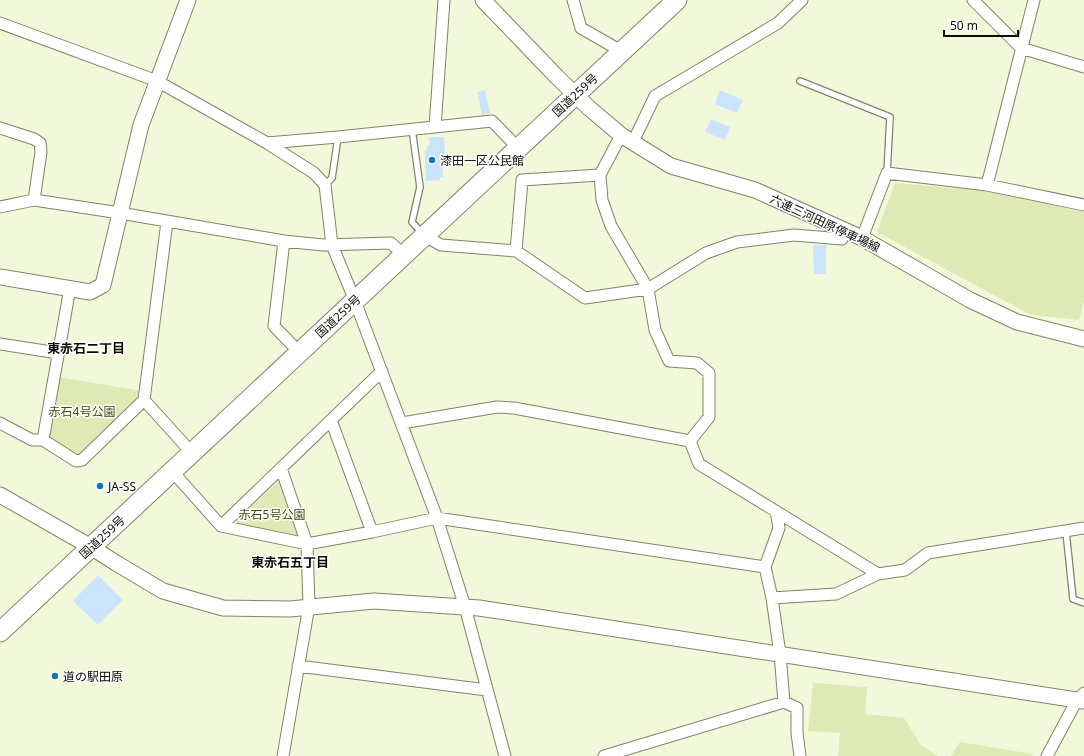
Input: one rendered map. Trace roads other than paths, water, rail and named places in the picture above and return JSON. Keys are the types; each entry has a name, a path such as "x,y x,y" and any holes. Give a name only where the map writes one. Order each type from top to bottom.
{"highway":[{"name":"国道259号","path":"0,632 677,0"}],"street":[{"path":"0,277 90,292 102,285 141,125 188,0"},
{"path":"435,127 444,0"},
{"name":"六連三河田原停車場線","path":"484,0 575,95 627,139 671,166 755,190 845,230 862,238 970,300 1017,322 1084,338"},
{"path":"573,0 581,28 621,51"},
{"path":"690,441 709,417 709,373 697,363 669,361 655,330 648,289 612,226 602,200 600,175 627,139 655,96 778,23 802,0"},
{"path":"974,0 1021,48 1084,67"},
{"path":"987,185 1034,0"},
{"path":"0,23 157,81 267,142 314,173 325,185 332,245 355,301 437,518 465,607 505,756"},
{"path":"267,142 338,137 492,121 518,148"},
{"path":"0,128 34,139 40,143 41,152 34,200"},
{"path":"862,238 887,173 987,185 1084,205"},
{"path":"516,251 522,180 600,175"},
{"path":"0,207 34,200 323,246 391,243 404,256"},
{"path":"0,423 32,440 43,440 76,461 82,460 144,400 167,222"},
{"path":"425,236 441,245 516,251 586,298 648,289 706,253 737,242 794,235 842,239 845,230"},
{"path":"284,241 274,326 299,352"},
{"path":"43,440 70,288"},
{"path":"0,344 58,353"},
{"path":"221,526 382,372"},
{"path":"144,400 192,453"},
{"path":"402,424 497,407 514,408 690,441"},
{"path":"331,420 372,532"},
{"path":"690,441 700,464 878,574"},
{"path":"281,468 307,544 309,606 283,756"},
{"path":"173,472 221,526 307,544 437,518 765,567"},
{"path":"0,495 91,547 163,591 223,608 290,609 374,601 465,607 1082,698 1046,756"},
{"path":"776,512 778,528 765,567 772,598 780,654 784,702"},
{"path":"772,598 836,594 878,574 905,570 928,553 1084,528"},
{"path":"298,666 487,690"},
{"path":"604,756 784,702 797,708 797,733 800,756"}],"lane":[{"path":"800,81 890,117 887,173"},
{"path":"412,129 420,187 412,222 425,236"},
{"path":"325,185 332,178 338,137"},
{"path":"1066,531 1073,599 1084,603"}],"place":[{"name":"漆田一区公民館","path":"432,160"},
{"name":"JA-SS","path":"100,486"},
{"name":"道の駅田原","path":"55,676"}],"district":[{"name":"東赤石二丁目","path":"86,348"},
{"name":"東赤石五丁目","path":"290,562"}],"park label":[{"name":"赤石4号公園","path":"82,411"},
{"name":"赤石5号公園","path":"272,514"}]}
